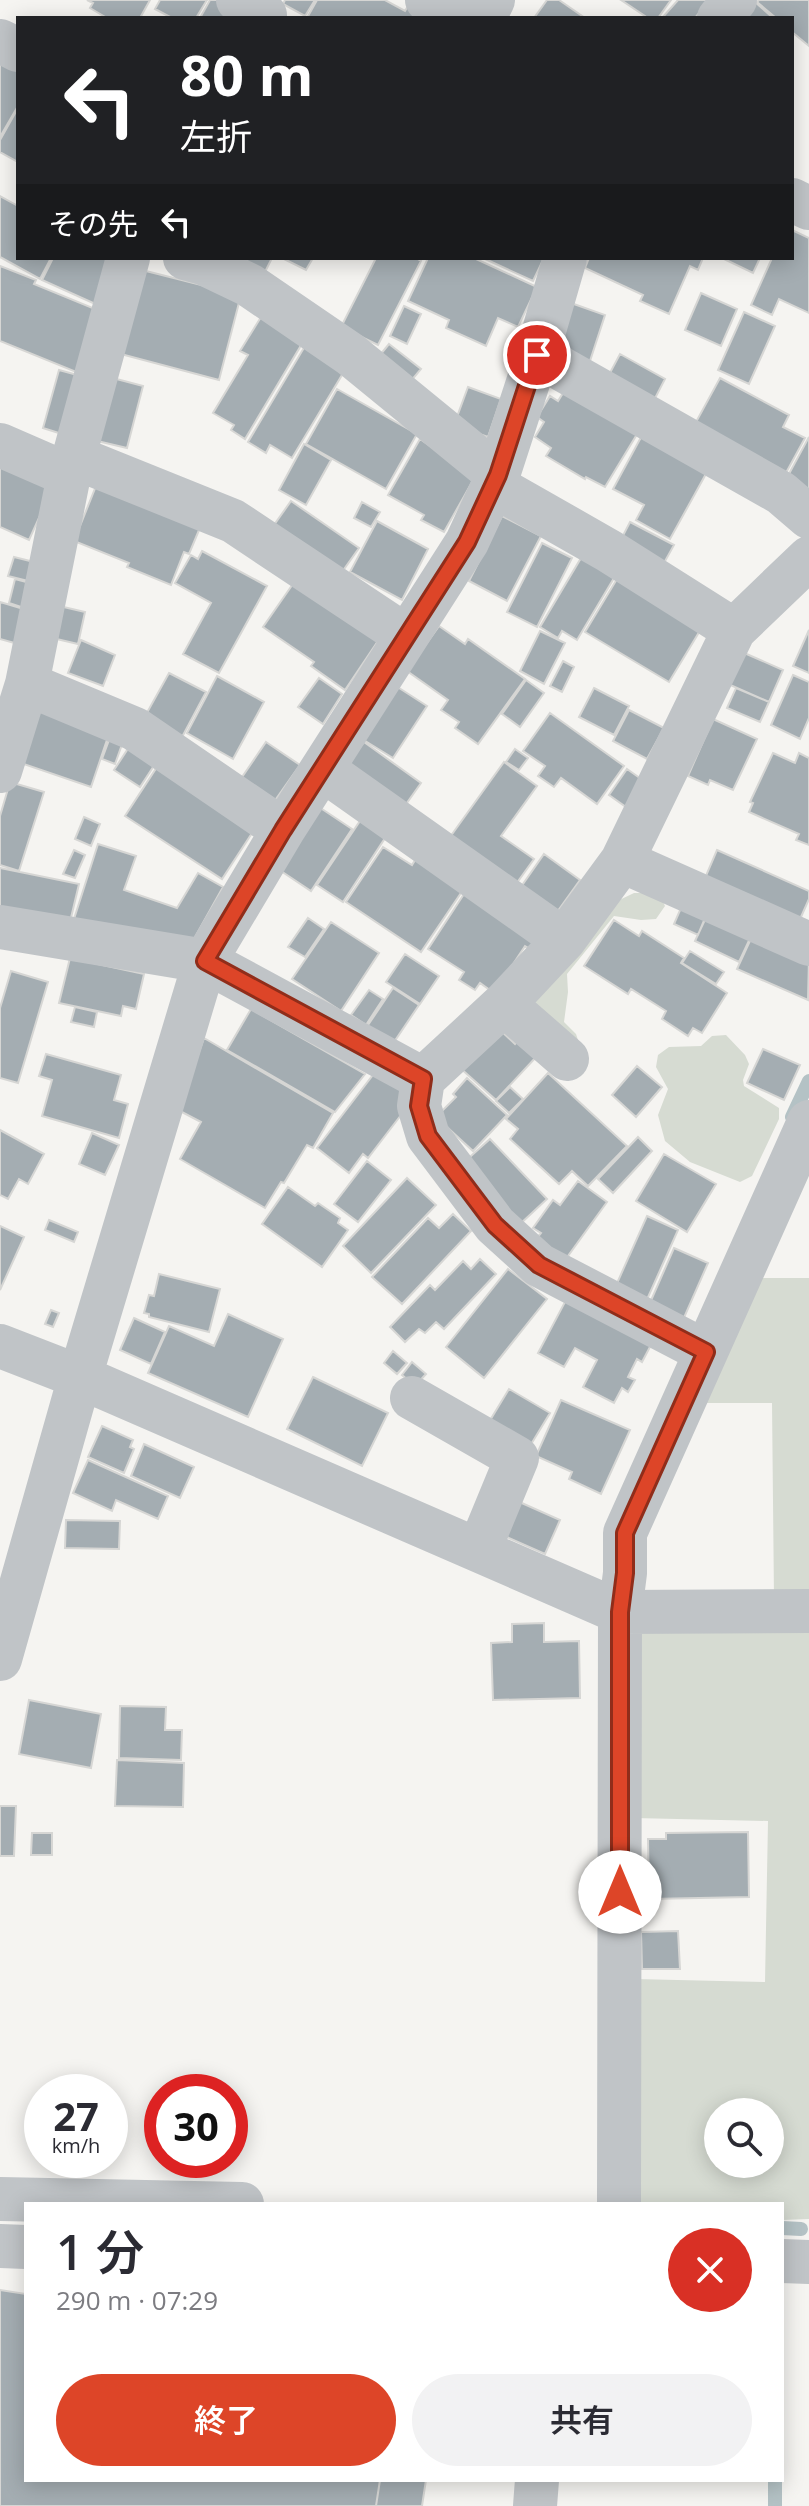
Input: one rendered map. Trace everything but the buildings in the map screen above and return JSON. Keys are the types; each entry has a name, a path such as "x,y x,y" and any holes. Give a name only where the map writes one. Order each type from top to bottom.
{"street":[{"path":"427,0 454,16"},
{"path":"721,16 735,0"},
{"path":"0,771 27,684 72,466 127,260"},
{"path":"192,260 249,285 350,354 495,480 734,630"},
{"path":"0,1659 80,1377 205,961 283,830 467,542 495,480 537,355 564,260"},
{"path":"537,355 781,493 809,517"},
{"path":"0,445 233,521 406,636"},
{"path":"706,1352 539,1265 495,1225 428,1136 419,1106 423,1079 504,1004 564,940 622,861 734,630 809,558"},
{"path":"27,684 135,729 283,830"},
{"path":"322,769 564,940"},
{"path":"622,861 809,944"},
{"path":"0,927 205,961 423,1079"},
{"path":"504,1004 567,1059"},
{"path":"619,2202 620,1612 625,1573 625,1533 809,1122"},
{"path":"0,1346 80,1377 620,1612 809,1611"},
{"path":"412,1398 517,1458 479,1550"},
{"path":"0,2199 145,2202"},
{"path":"0,2246 24,2247"},
{"path":"784,2261 809,2262"},
{"path":"535,2506 537,2482"}],"shaded area":[{"path":"634,893 659,893 665,906 656,919 614,916 567,974 564,1022 576,1034 579,1043 573,1049 530,996 609,905"},
{"path":"726,1035 745,1055 749,1064 744,1086 779,1108 779,1119 752,1176 740,1182 690,1162 665,1141 658,1115 668,1089 656,1067 658,1055 669,1047 701,1046 712,1036"},
{"path":"755,1278 809,1278 809,1598 774,1598 772,1403 697,1403"},
{"path":"633,1631 809,1633 809,2219 784,2220 784,2202 636,2202 634,1979 765,1982 768,1821 634,1818"}],"waterway":[{"path":"792,1117 809,1081"},
{"path":"784,2228 801,2229"},
{"path":"775,2482 775,2506"}],"route":[{"path":"537,355 498,475 467,542 283,830 205,961 423,1079 419,1106 428,1136 495,1225 539,1265 706,1352 625,1533 625,1573 620,1612 620,1892"}]}
